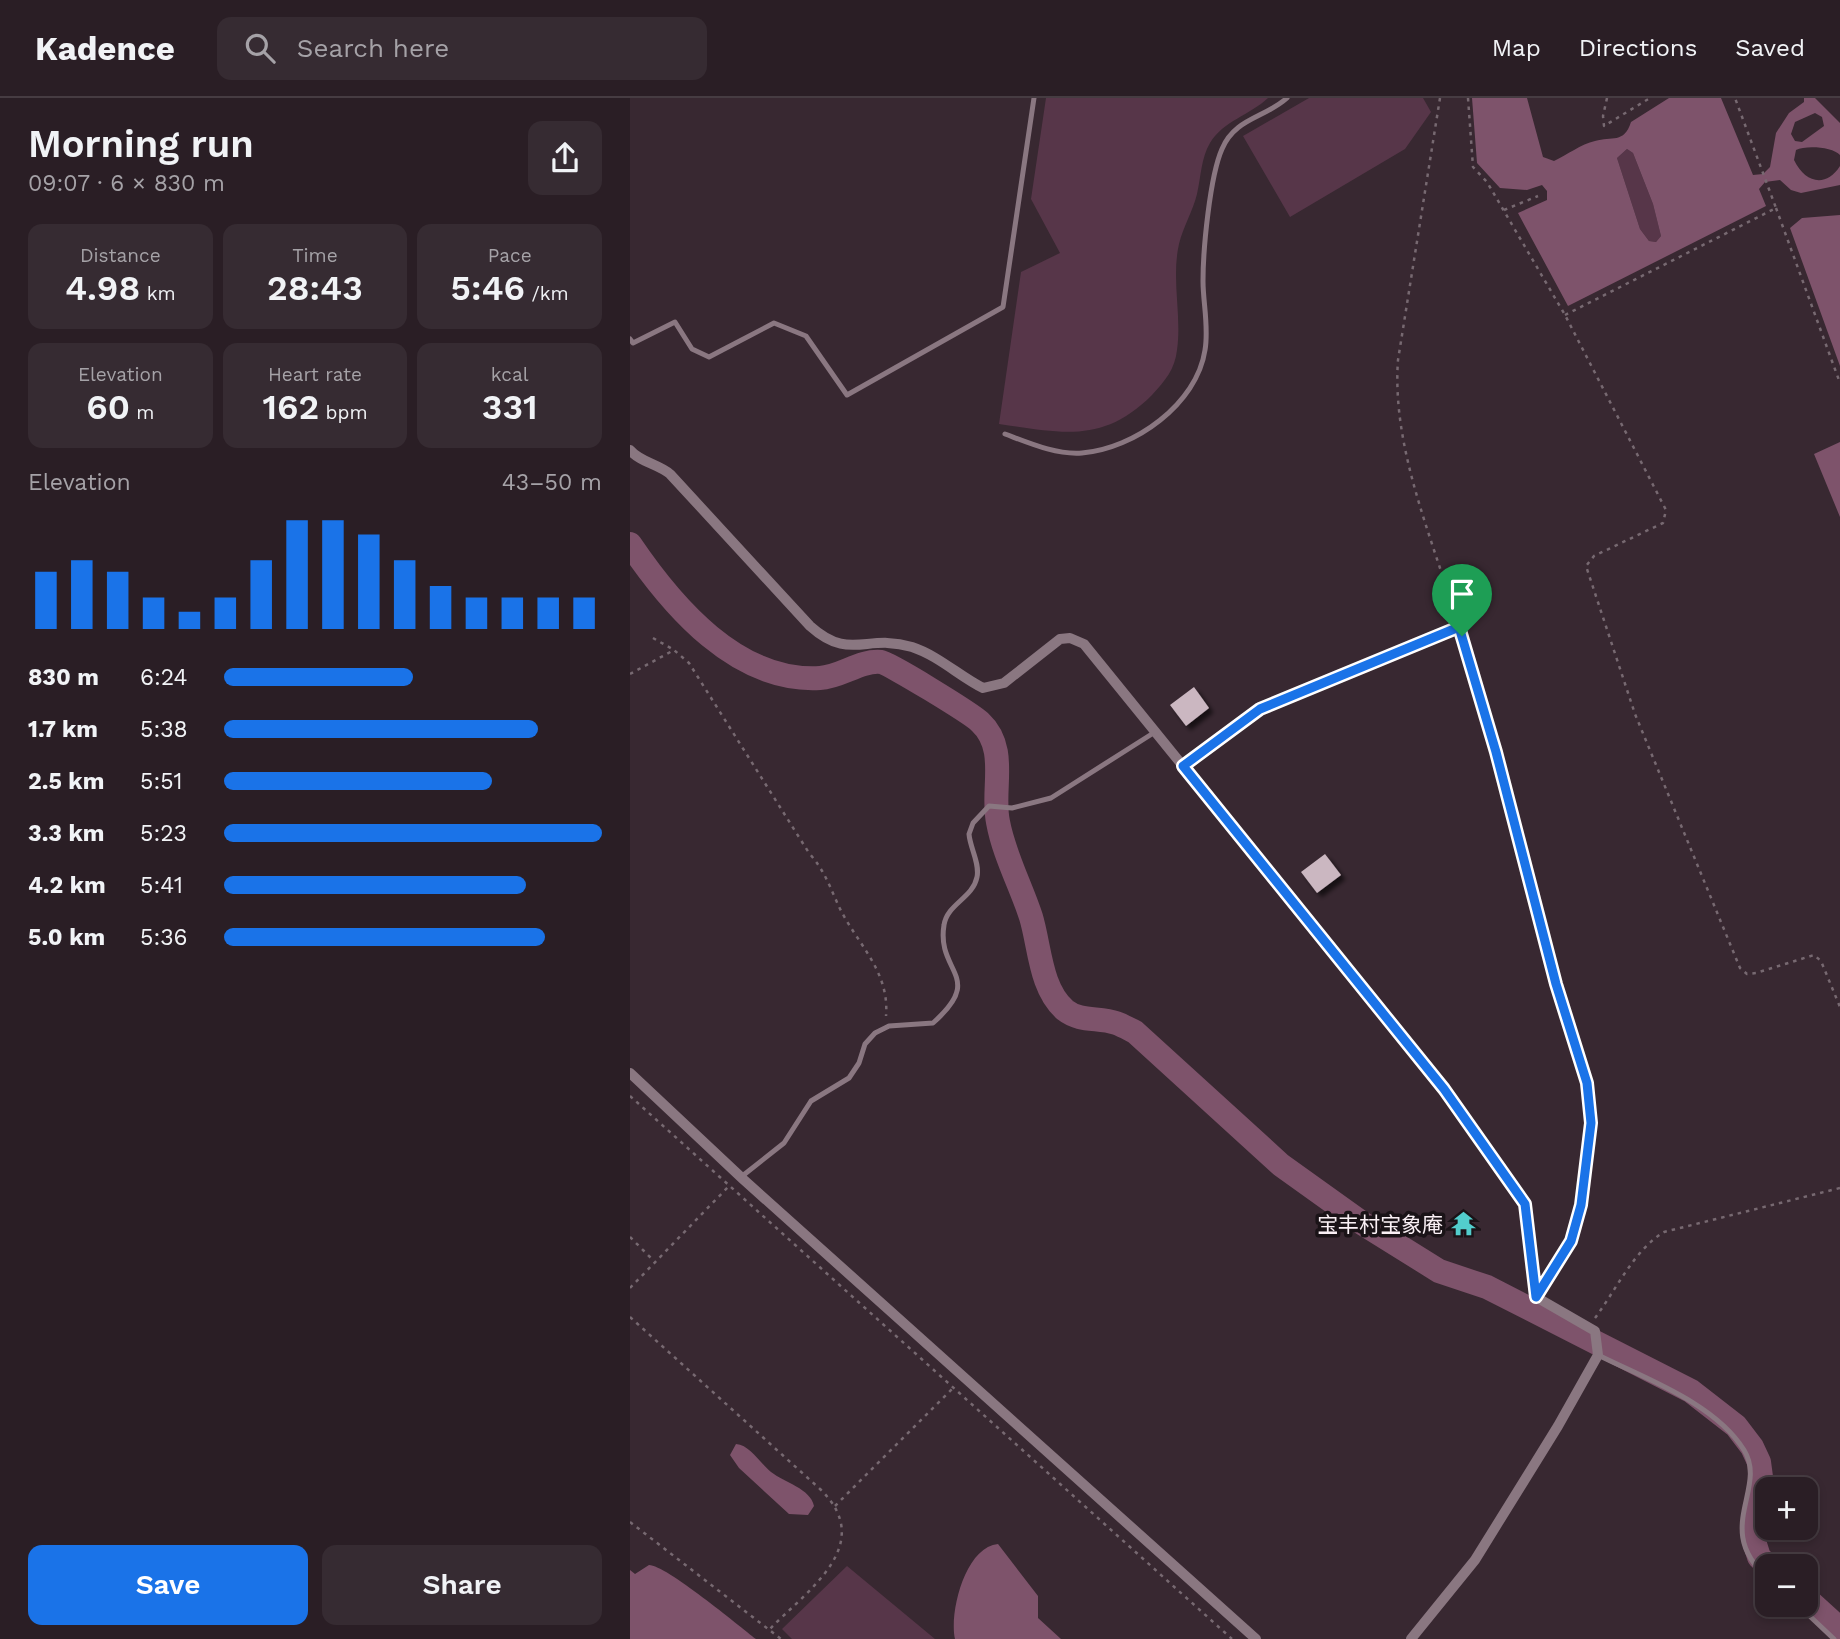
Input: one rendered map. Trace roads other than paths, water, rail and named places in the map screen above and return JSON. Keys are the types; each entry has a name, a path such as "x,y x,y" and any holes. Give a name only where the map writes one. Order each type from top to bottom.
{"street":[{"path":"630,450 642,460 659,465 670,474 810,626 827,640 846,647 877,642 908,646 959,671 983,688 1004,683 1060,639 1070,638 1084,644 1444,1089 1525,1204 1536,1297 1593,1330 1598,1354 1558,1426 1475,1560 1411,1639"},
{"path":"630,1073 741,1177 1256,1639"}],"lane":[{"path":"630,339 632,343 674,322 692,349 709,357 774,323 806,336 847,395 1003,306 1034,98"},
{"path":"1005,434 1059,451 1080,453 1102,450 1150,428 1176,404 1205,352 1204,258 1217,162 1233,131 1247,119 1287,98"},
{"path":"741,1177 785,1143 811,1101 849,1078 859,1063 865,1044 875,1033 889,1026 933,1023 959,991 959,980 942,935 945,919 971,891 977,877 969,834 973,823 989,807 1002,805 1012,808 1051,798 1155,732"},
{"path":"1598,1354 1685,1396 1743,1448 1749,1470 1741,1535 1743,1547 1755,1567"},
{"path":"1811,1617 1834,1639"}],"waterway":[{"path":"630,544 687,615 734,654 761,668 790,676 820,678 881,662 930,689 980,722 989,733 997,757 996,809 1004,846 1031,917 1050,990 1065,1010 1083,1018 1110,1021 1135,1032 1281,1165 1362,1223 1439,1271 1487,1287 1691,1391 1736,1426 1752,1447 1759,1462 1761,1477 1754,1541 1758,1554"},
{"path":"1818,1609 1840,1629"}],"place":[{"name":"宝丰村宝象庵","path":"1463,1224"}]}
